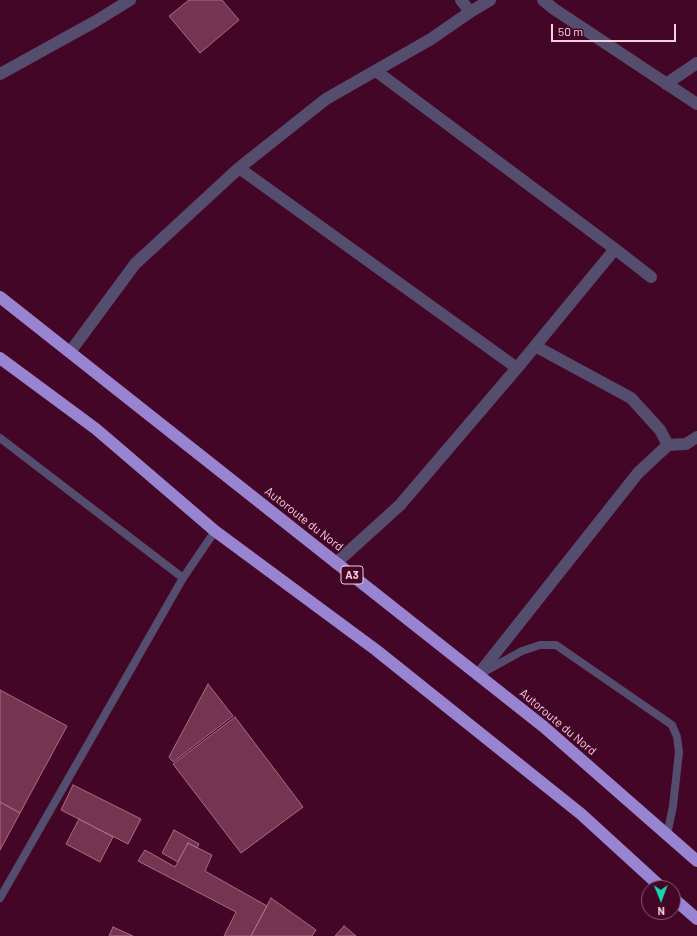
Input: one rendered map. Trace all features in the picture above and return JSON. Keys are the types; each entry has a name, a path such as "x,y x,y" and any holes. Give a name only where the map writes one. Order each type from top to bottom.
{"highway":[{"name":"Autoroute du Nord","path":"0,297 544,727 697,861"},
{"path":"0,358 96,429 215,531 376,650 580,814 653,880"},
{"path":"681,905 697,919"}],"street":[{"path":"0,74 89,25 130,0"},
{"path":"461,0 470,12"},
{"path":"70,352 136,264 239,168 326,99 431,39 490,0"},
{"path":"543,0 554,9 697,104"},
{"path":"666,84 697,63"},
{"path":"376,71 651,277"},
{"path":"239,168 518,368"},
{"path":"336,563 400,505 518,368 614,249"},
{"path":"535,346 631,398 660,430 668,445"},
{"path":"478,675 638,473 668,445 686,444 697,437"}],"lane":[{"path":"0,438 183,578"},
{"path":"0,898 183,578 215,531"},
{"path":"478,675 522,651 540,646 556,645 672,725 677,737 679,752 673,806 667,835"}],"building":[{"path":"189,0 222,0 239,20 200,53 169,16"},
{"path":"208,684 233,716 173,762 169,757"},
{"path":"0,690 67,726 20,813 0,802"},
{"path":"235,717 303,807 241,853 173,764"},
{"path":"73,785 141,819 128,844 61,810"},
{"path":"0,802 20,813 0,850"},
{"path":"79,819 113,837 100,862 66,844"},
{"path":"174,830 199,844 197,848 188,843 178,862 162,853"},
{"path":"188,843 212,855 205,871 267,906 251,936 224,936 236,912 138,861 145,850 175,867"},
{"path":"271,898 316,930 312,936 251,936"},
{"path":"344,926 356,936 335,936"},
{"path":"113,927 133,936 109,936"}]}
